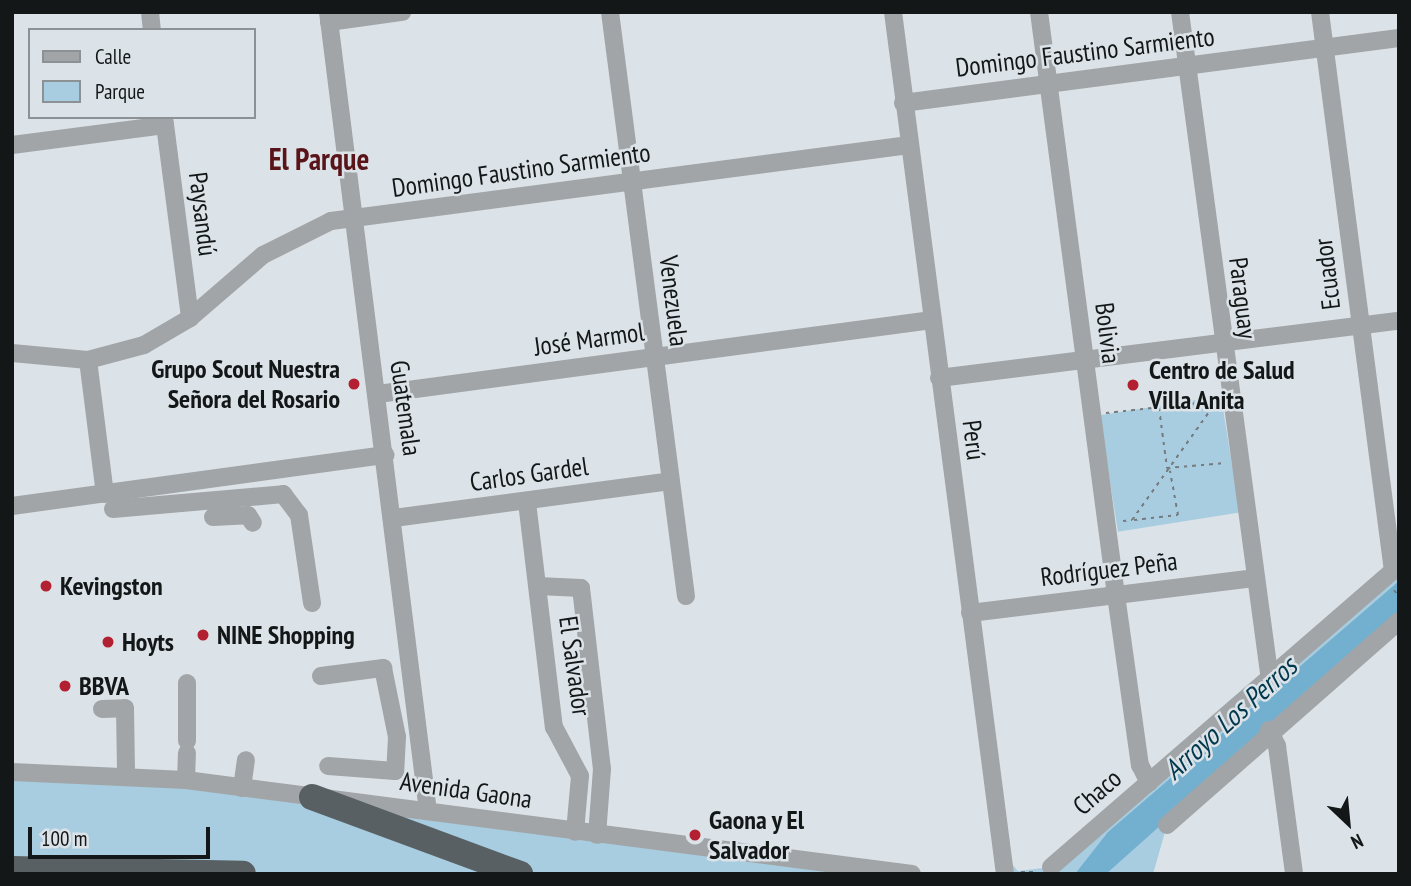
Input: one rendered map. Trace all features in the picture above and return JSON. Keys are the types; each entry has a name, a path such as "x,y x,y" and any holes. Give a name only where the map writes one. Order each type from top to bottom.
{"highway":[{"path":"312,797 520,874"},
{"path":"12,869 243,874"}],"street":[{"path":"328,17 402,12"},
{"name":"Venezuela","path":"610,12 685,596"},
{"name":"Perú","path":"892,12 1004,874"},
{"name":"Bolivia","path":"1040,12 1140,765 1149,783"},
{"name":"Paraguay","path":"1180,12 1223,344 1224,400 1239,461 1269,673"},
{"name":"Ecuador","path":"1320,12 1359,325 1396,568"},
{"name":"Guatemala","path":"328,17 394,518 428,811"},
{"name":"Domingo Faustino Sarmiento","path":"903,103 1399,38"},
{"path":"12,145 164,121"},
{"name":"Paysandú","path":"164,121 190,318"},
{"name":"Domingo Faustino Sarmiento","path":"12,353 88,360 144,345 190,318 291,237 355,218 909,145"},
{"name":"José Marmol","path":"378,394 932,320"},
{"path":"939,378 1399,321"},
{"path":"88,360 109,501"},
{"path":"109,501 386,455"},
{"name":"Carlos Gardel","path":"394,518 671,481"},
{"path":"12,506 283,494 299,515 312,603"},
{"name":"El Salvador","path":"527,502 554,727 580,776 575,832"},
{"path":"213,517 248,515 253,523"},
{"name":"Chaco","path":"1051,867 1149,783 1269,673 1298,656 1396,568"},
{"name":"Rodríguez Peña","path":"970,613 1254,578"},
{"path":"538,586 580,588 602,769 597,835"},
{"path":"1397,622 1399,644"},
{"path":"1167,825 1269,730 1397,622"},
{"path":"321,676 383,668 397,737 394,771 328,766"},
{"path":"186,780 187,683"},
{"path":"102,709 125,708 126,775"},
{"path":"1269,730 1277,746 1293,874"},
{"path":"242,788 246,761"},
{"name":"Avenida Gaona","path":"12,772 126,775 186,780 912,874"}],"path":[{"path":"1092,415 1224,400"},
{"path":"1132,520 1168,469 1224,400"},
{"path":"1106,523 1178,515 1159,407"},
{"path":"1168,469 1239,461"},
{"path":"1002,853 1018,871 1051,867"}],"green space":[{"path":"1221,396 1239,513 1118,532 1100,415"},
{"path":"1399,566 1399,621 1167,825 1153,874 1005,874 1002,853 1018,871 1051,867"},
{"path":"12,772 105,773 912,874 12,874"}],"shaded area":[{"path":"1399,581 1399,613 1106,874 1075,874 1108,832"}],"place":[{"name":"Grupo Scout Nuestra Señora del Rosario","path":"354,384"},
{"name":"Centro de Salud Villa Anita","path":"1133,385"},
{"name":"Kevingston","path":"46,586"},
{"name":"NINE Shopping","path":"203,635"},
{"name":"Hoyts","path":"108,642"},
{"name":"BBVA","path":"65,686"},
{"name":"Gaona y El Salvador","path":"695,835"}],"district":[{"name":"El Parque","path":"319,159"}],"water label":[{"name":"Arroyo Los Perros","path":"1230,718"}]}
